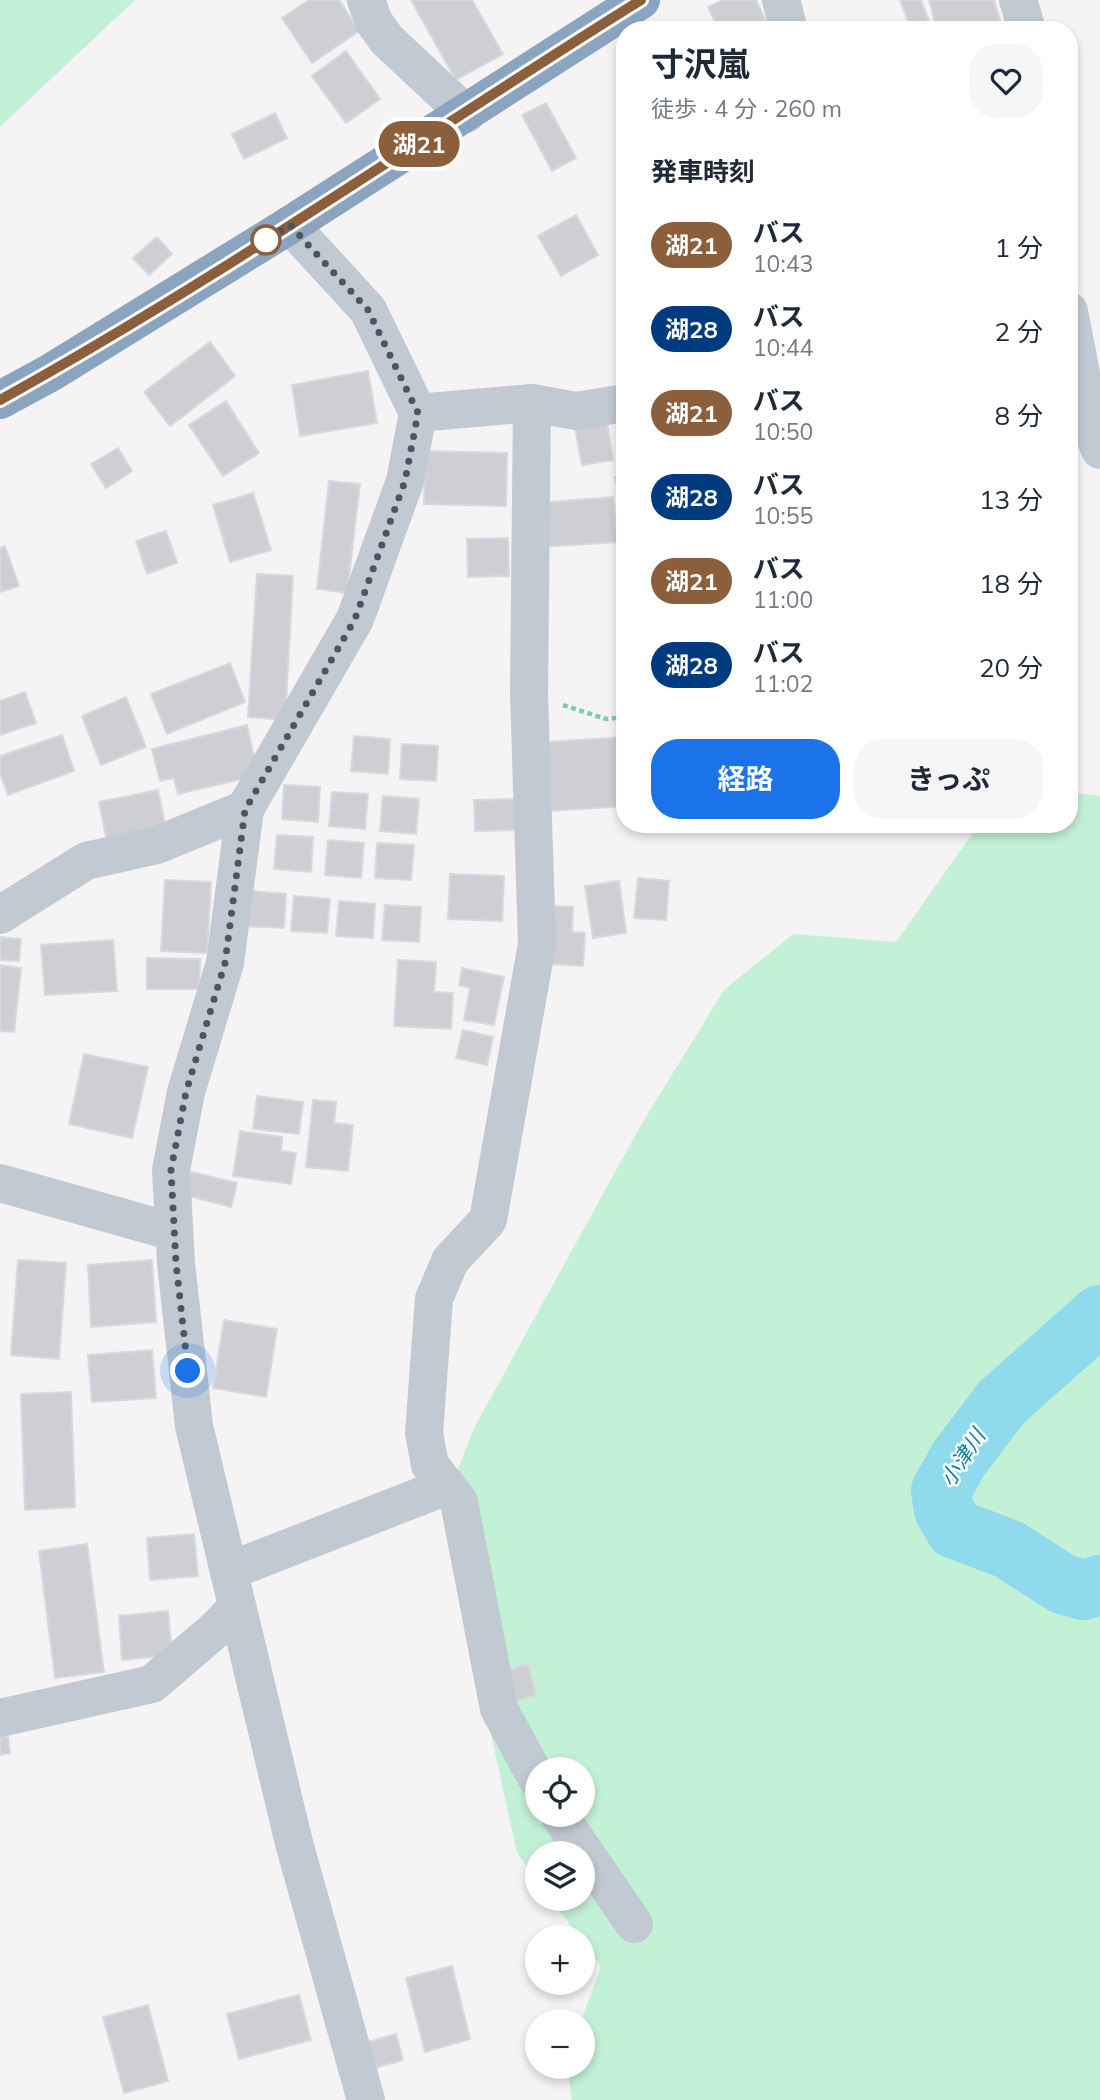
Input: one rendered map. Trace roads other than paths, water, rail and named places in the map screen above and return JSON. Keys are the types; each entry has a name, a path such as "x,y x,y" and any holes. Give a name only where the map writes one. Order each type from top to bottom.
{"highway":[{"path":"0,400 50,373 290,225 641,0"}],"street":[{"path":"366,0 374,22 387,40 466,114"},
{"path":"781,0 787,21"},
{"path":"1017,0 1024,21"},
{"path":"290,225 368,310 418,413 405,481 355,619 245,810 225,963 186,1092 171,1170 176,1263 194,1426 294,1843 366,2100"},
{"path":"1078,361 1091,426 1100,450"},
{"path":"418,413 532,403 576,411 616,404"},
{"path":"525,1757 499,1709 459,1502 430,1465 424,1433 434,1299 450,1261 488,1220 537,944 529,693 532,403"},
{"path":"0,915 86,861 157,845 245,810"},
{"path":"0,1183 174,1232"},
{"path":"0,1718 152,1684 216,1629 233,1589 447,1486"},
{"path":"567,1827 634,1924"}],"waterway":[{"name":"小津川","path":"1100,1315 1002,1402 958,1460 941,1491 944,1510 955,1529 1008,1549 1063,1584 1083,1590 1100,1585"}]}
